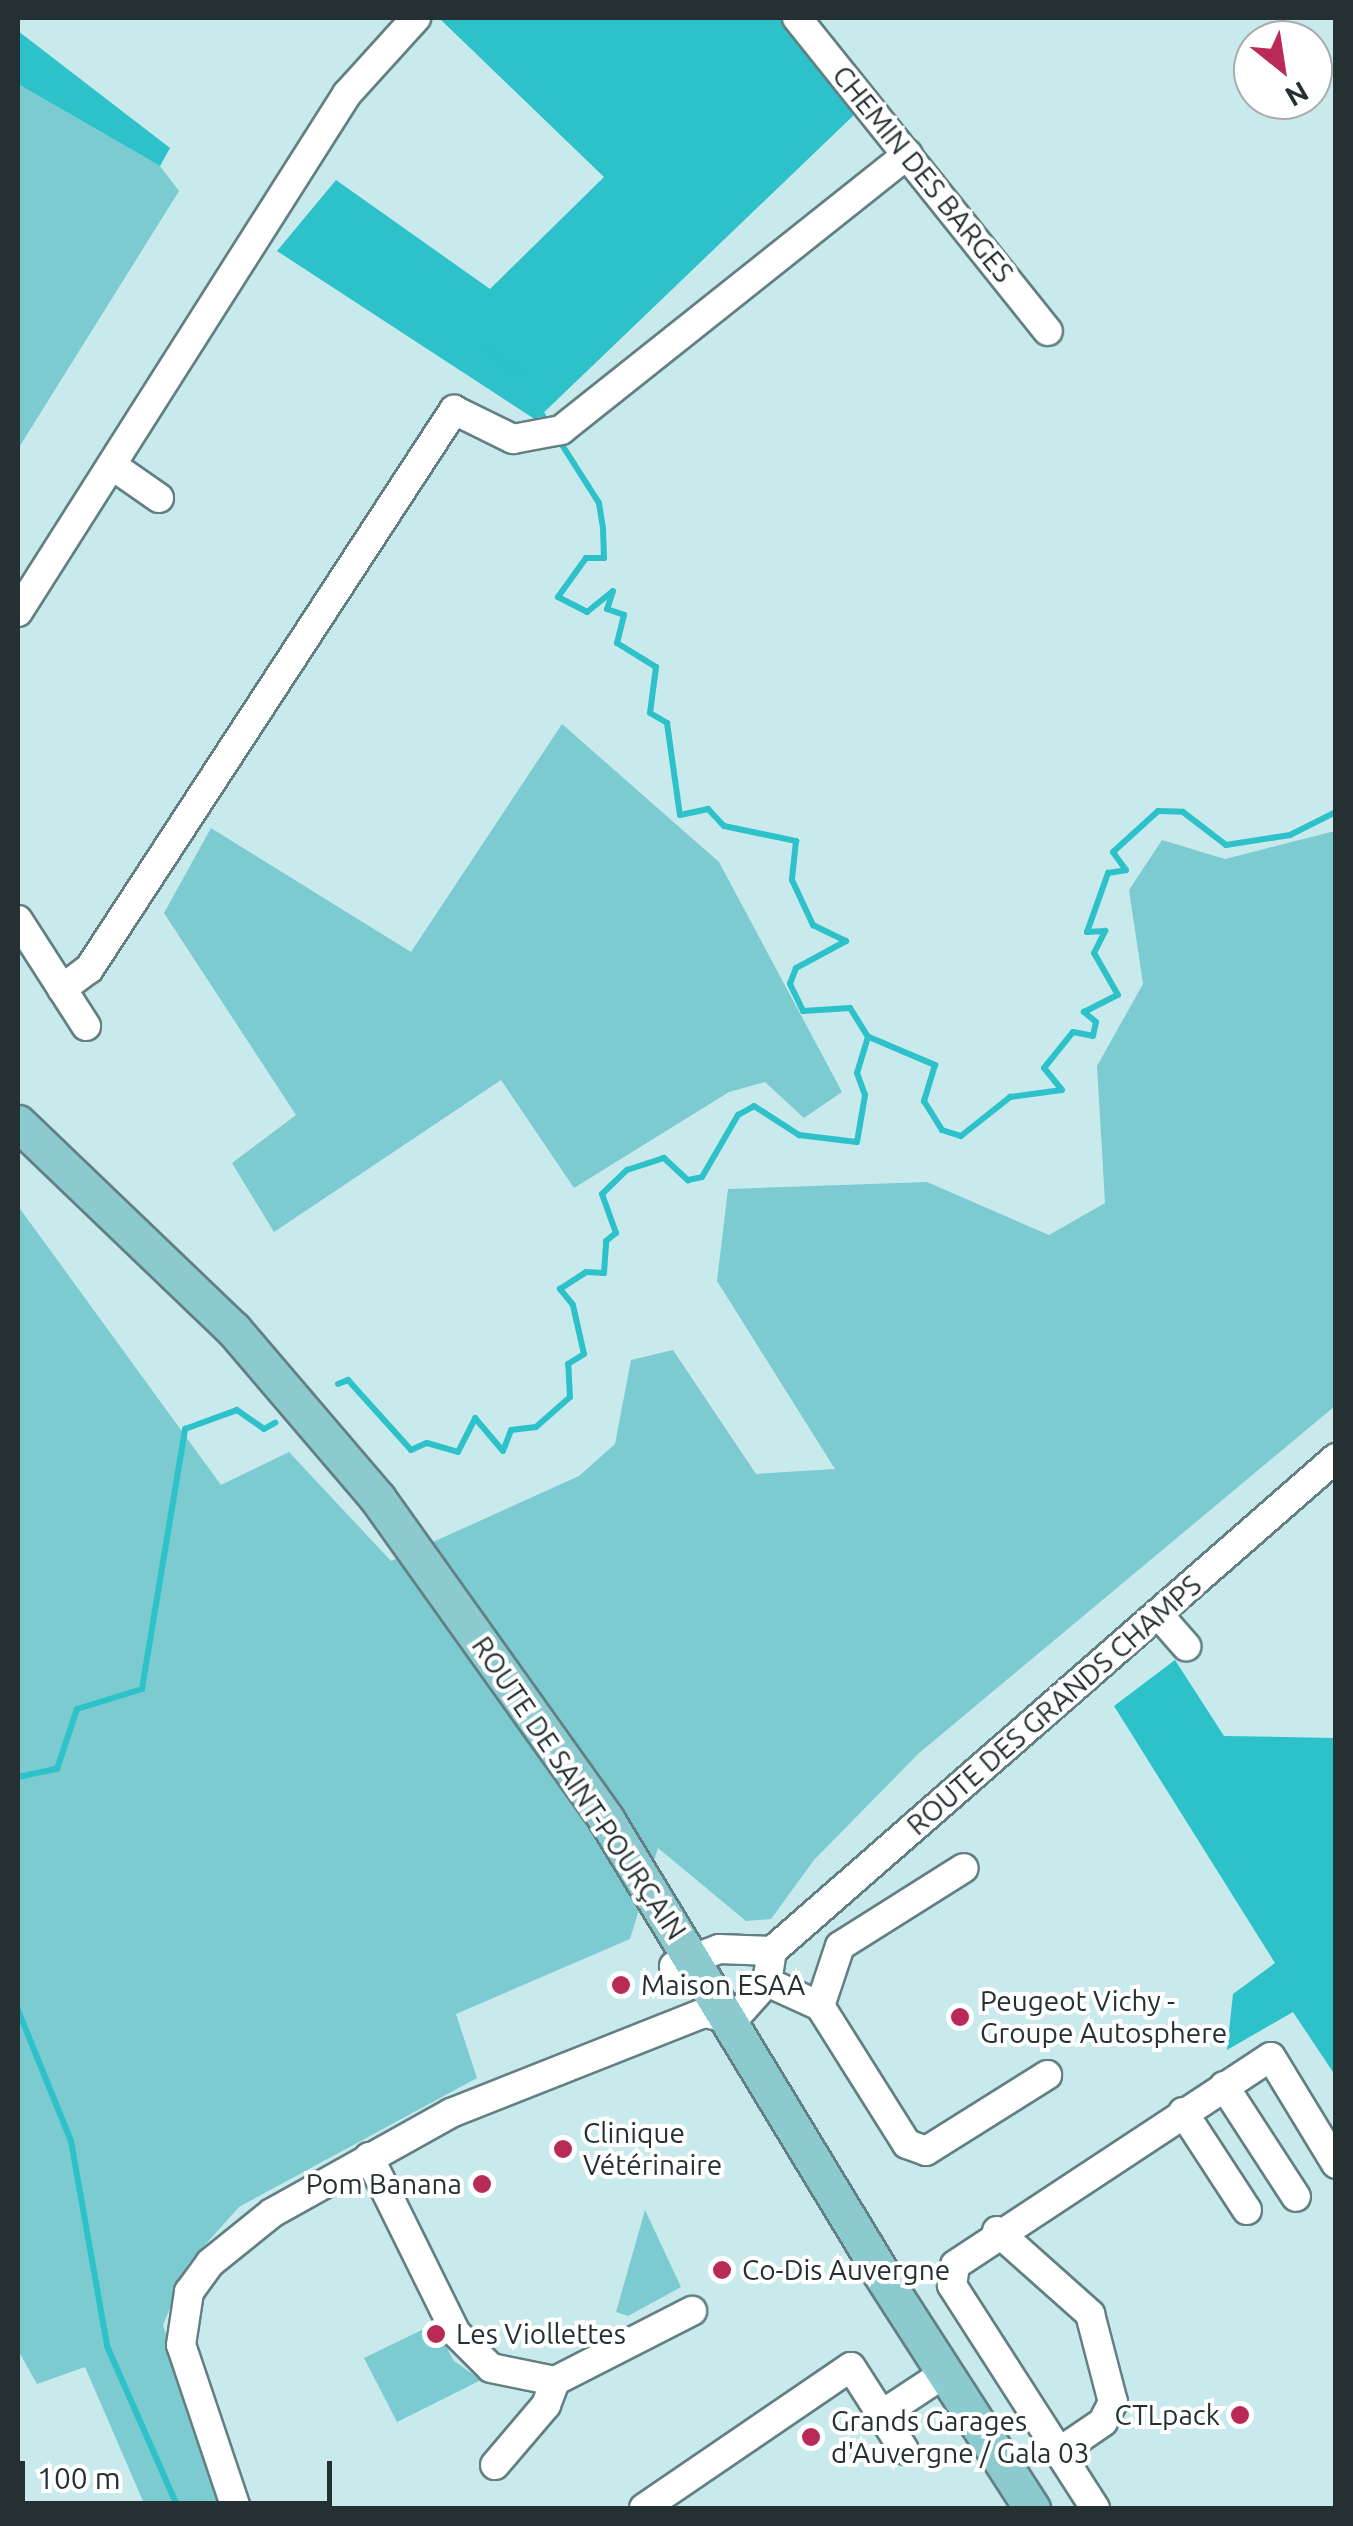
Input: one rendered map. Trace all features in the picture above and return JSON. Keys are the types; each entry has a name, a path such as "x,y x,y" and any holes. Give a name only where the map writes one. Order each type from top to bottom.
{"main road":[{"name":"ROUTE DE SAINT-POURÇAIN","path":"18,1123 233,1329 378,1499 458,1612 1032,2508"}],"street":[{"path":"18,612 347,94 416,18"},
{"name":"CHEMIN DES BARGES","path":"798,18 1048,331"},
{"path":"62,990 89,970 454,410 512,439 550,434 908,154"},
{"path":"113,466 160,498"},
{"path":"18,920 86,1026"},
{"name":"ROUTE DES GRANDS CHAMPS","path":"772,1951 1336,1458"},
{"path":"1158,1614 1186,1646"},
{"path":"820,2006 840,1946 964,1868"},
{"path":"236,2508 182,2344 189,2292 272,2213 451,2113 719,2016 767,1982 772,1951 684,1961"},
{"path":"767,1982 820,2006 907,2144 926,2150 1047,2074"},
{"path":"1095,2508 952,2285 955,2265 996,2230 1271,2056 1336,2164"},
{"path":"1224,2086 1296,2197"},
{"path":"1183,2112 1247,2210"},
{"path":"369,2157 456,2333 491,2368 554,2381 692,2312"},
{"path":"996,2230 1090,2314 1113,2402 1102,2422 1059,2452"},
{"path":"644,2508 852,2368 904,2450"},
{"path":"881,2415 945,2373"},
{"path":"495,2465 546,2405 554,2381"}],"shaded area":[{"path":"439,18 784,18 855,114 536,420 277,251 336,180 490,289 604,177"},
{"path":"18,31 170,148 160,166 18,84"},
{"path":"18,84 160,166 179,191 18,449"},
{"path":"562,724 719,862 842,1092 804,1118 765,1082 729,1092 574,1188 501,1080 274,1232 232,1163 296,1115 164,913 211,828 411,952"},
{"path":"1335,831 1335,1406 918,1754 814,1860 771,1919 746,1921 658,1848 630,1939 456,2014 477,2078 239,2207 188,2264 163,2325 222,2508 146,2508 85,2367 37,2384 18,2350 18,1206 221,1485 289,1452 391,1561 579,1476 615,1444 631,1360 673,1350 756,1474 835,1469 717,1281 728,1189 927,1182 1049,1235 1105,1203 1097,1066 1143,984 1129,890 1162,840 1225,859"},
{"path":"1175,1660 1224,1736 1335,1738 1335,2075 1293,2012 1227,2050 1233,1994 1275,1963 1114,1706"},
{"path":"645,2210 681,2287 628,2316 616,2312"},
{"path":"434,2324 454,2361 481,2380 397,2422 364,2358"}],"waterway":[{"path":"486,348 519,374 547,423"},
{"path":"557,437 599,503 604,558 586,558 558,597 587,612 613,591 607,609 624,615 617,643 656,667 650,713 667,723 680,815 708,809 724,826 796,841 792,880 813,925 846,941 796,968 790,984 803,1011 850,1008 868,1037"},
{"path":"869,1037 935,1065 924,1101 942,1130 961,1136 1010,1097 1062,1090 1044,1068 1073,1032 1093,1036 1096,1022 1084,1012 1118,995 1094,953 1105,931 1087,932 1108,873 1126,870 1113,852 1158,811 1183,812 1226,845 1290,835 1336,812"},
{"path":"338,1384 348,1380 411,1450 427,1443 458,1452 475,1418 503,1451 511,1430 536,1427 570,1397 568,1364 584,1354 573,1305 560,1289 586,1272 604,1273 606,1241 616,1233 602,1194 627,1170 664,1158 688,1180 702,1177 738,1115 754,1106 799,1135 857,1142 865,1095 857,1073 868,1037"},
{"path":"18,1777 57,1769 77,1709 142,1689 185,1429 237,1410 264,1429 275,1423"},
{"path":"18,2010 71,2141 107,2346 178,2508"}],"place":[{"name":"Maison ESAA","path":"621,1985"},
{"name":"Peugeot Vichy - Groupe Autosphere","path":"960,2017"},
{"name":"Clinique Vétérinaire","path":"563,2149"},
{"name":"Pom Banana","path":"482,2184"},
{"name":"Co-Dis Auvergne","path":"722,2270"},
{"name":"Les Viollettes","path":"436,2334"},
{"name":"CTLpack","path":"1240,2415"},
{"name":"Grands Garages d'Auvergne / Gala 03","path":"811,2437"}]}
